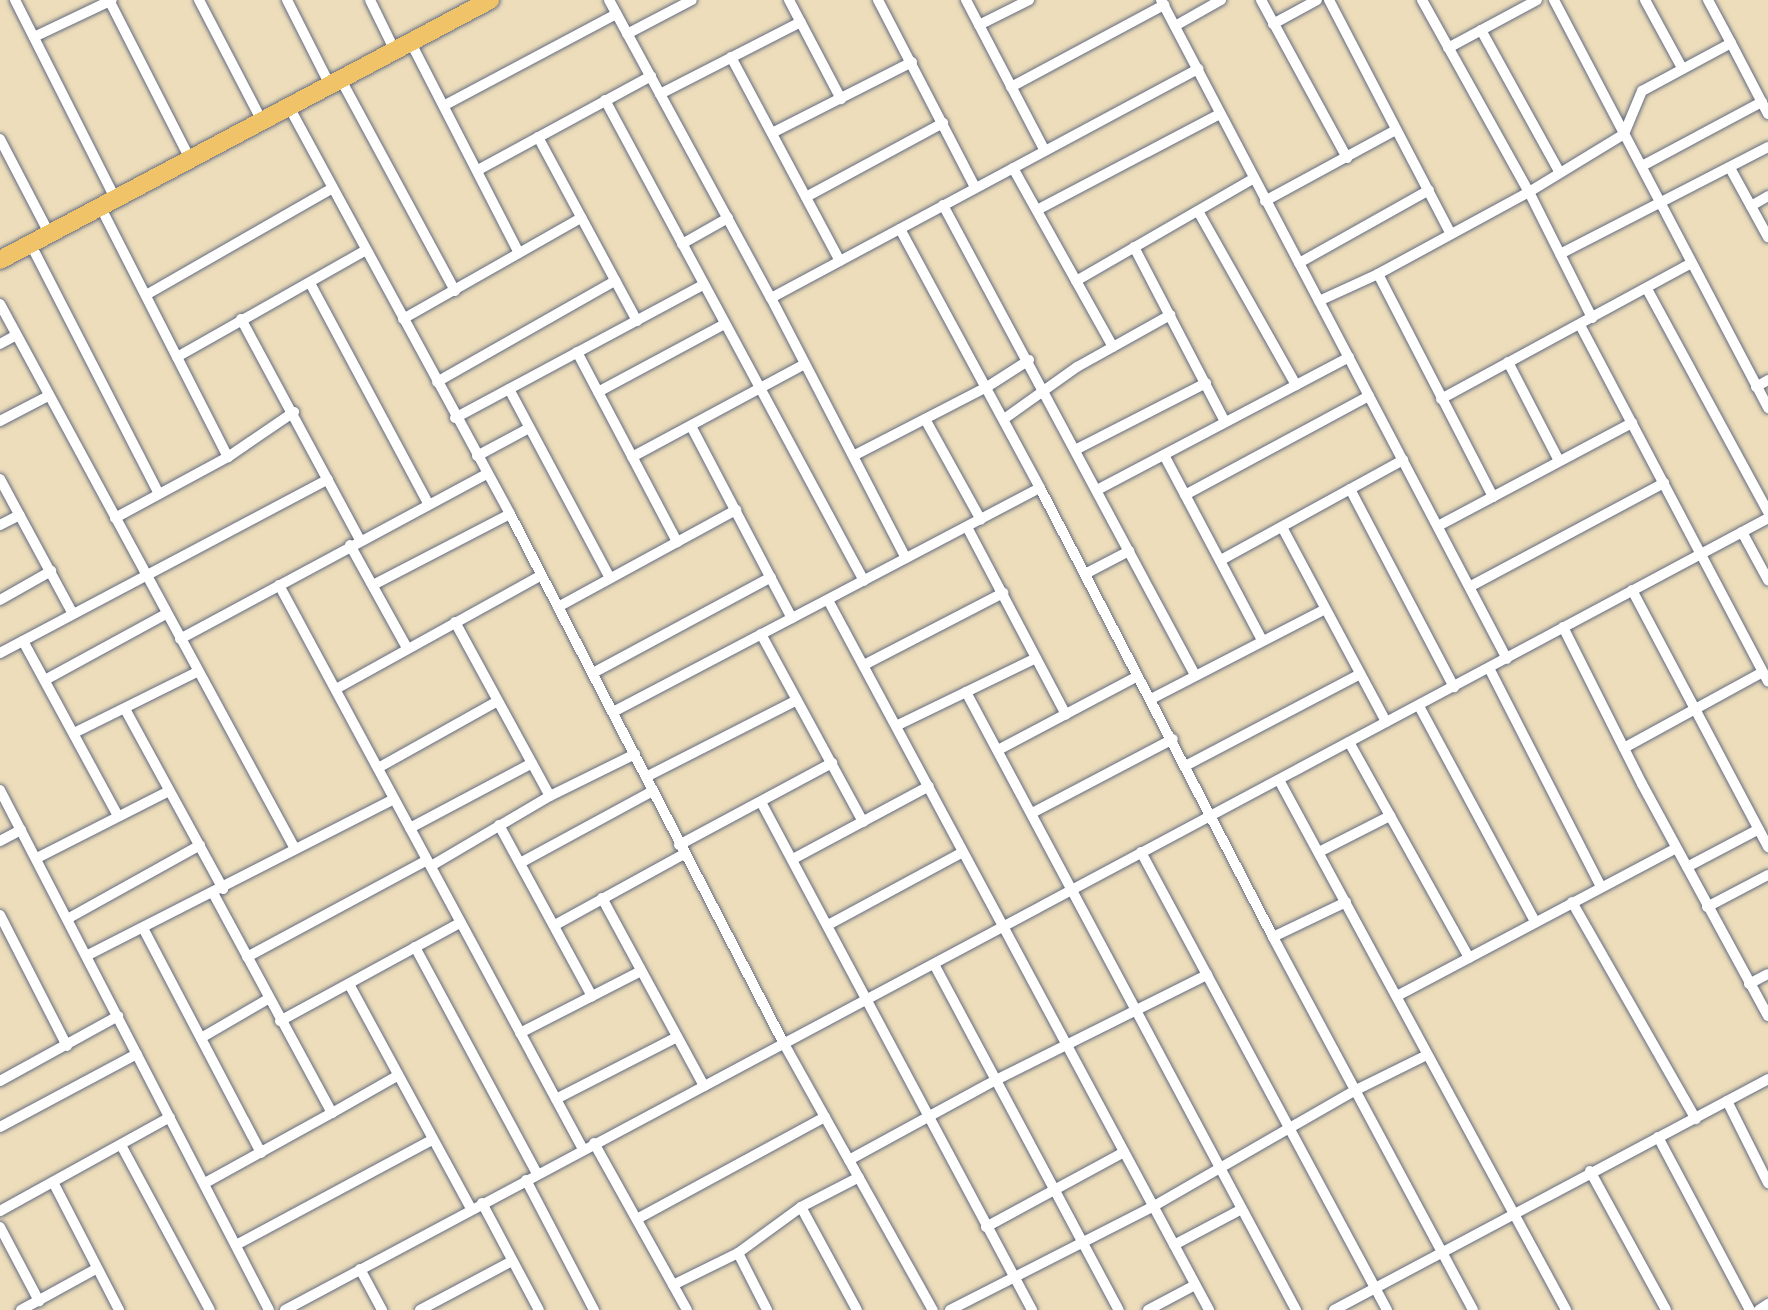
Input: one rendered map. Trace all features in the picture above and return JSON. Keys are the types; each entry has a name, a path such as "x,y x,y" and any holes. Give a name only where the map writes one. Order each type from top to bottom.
{"highway":[{"path":"0,260 402,45 462,6 490,0"}],"street":[{"path":"15,0 34,37 146,295 228,458"},
{"path":"34,37 110,0 189,157"},
{"path":"199,0 261,119"},
{"path":"287,0 455,291"},
{"path":"370,0 444,105 519,253"},
{"path":"609,0 771,297 855,455 906,558"},
{"path":"627,34 692,0"},
{"path":"789,0 841,99"},
{"path":"878,0 944,123 975,187"},
{"path":"966,0 1045,151"},
{"path":"979,25 1029,0"},
{"path":"1175,26 1221,0"},
{"path":"1261,0 1347,158"},
{"path":"1273,24 1317,0"},
{"path":"1329,0 1451,234"},
{"path":"1422,0 1529,192 1592,318"},
{"path":"1448,48 1537,0"},
{"path":"1554,0 1768,408"},
{"path":"1645,0 1682,68"},
{"path":"1707,0 1768,114"},
{"path":"1011,87 1163,3 1253,179 1508,659"},
{"path":"444,105 616,14"},
{"path":"660,94 801,22"},
{"path":"1481,30 1560,173"},
{"path":"1319,301 1378,274 1529,192 1624,134 1642,91 1731,43"},
{"path":"730,57 840,261"},
{"path":"772,134 912,62"},
{"path":"771,297 1198,69"},
{"path":"478,170 651,76"},
{"path":"605,100 864,580"},
{"path":"1642,166 1762,102"},
{"path":"288,105 455,418 510,514 783,1042 933,1310"},
{"path":"1037,210 1220,114"},
{"path":"806,197 944,123"},
{"path":"1265,201 1396,130"},
{"path":"538,137 637,321"},
{"path":"0,139 49,233"},
{"path":"1560,254 1660,205 1768,147"},
{"path":"1013,168 1113,347"},
{"path":"1730,168 1768,237"},
{"path":"1076,281 1253,179"},
{"path":"146,295 333,188"},
{"path":"1299,263 1429,190"},
{"path":"1751,206 1768,196"},
{"path":"943,205 1077,449 1195,675"},
{"path":"1198,211 1296,385"},
{"path":"403,319 581,218"},
{"path":"681,244 728,218"},
{"path":"900,229 1041,488 1138,676 1187,765 1273,937 1473,1310"},
{"path":"30,243 159,494"},
{"path":"1134,248 1225,422"},
{"path":"177,357 366,250"},
{"path":"1442,399 1691,263"},
{"path":"1378,274 1493,497"},
{"path":"437,382 615,281"},
{"path":"310,283 428,503"},
{"path":"455,418 703,285"},
{"path":"1647,289 1768,512"},
{"path":"0,304 197,672 295,849"},
{"path":"1004,419 1113,347 1170,315"},
{"path":"241,319 294,412 328,478 373,585 406,648"},
{"path":"598,392 725,324"},
{"path":"1580,325 1766,676 1624,748"},
{"path":"0,344 16,335"},
{"path":"577,352 677,542"},
{"path":"1097,490 1349,357"},
{"path":"855,455 987,387 1029,360"},
{"path":"1508,362 1559,461"},
{"path":"632,457 805,364"},
{"path":"1756,387 1768,380"},
{"path":"1077,449 1206,384"},
{"path":"509,389 610,578"},
{"path":"0,421 48,396"},
{"path":"1185,495 1369,396"},
{"path":"115,518 228,458 294,412"},
{"path":"925,419 981,520"},
{"path":"1438,526 1632,423"},
{"path":"691,426 792,618"},
{"path":"477,456 529,428"},
{"path":"1164,455 1262,640"},
{"path":"1221,560 1403,460"},
{"path":"180,639 428,503 487,474"},
{"path":"0,653 328,478"},
{"path":"0,479 73,614"},
{"path":"1471,586 1664,483"},
{"path":"613,712 1041,488"},
{"path":"1350,489 1454,687"},
{"path":"558,607 736,510"},
{"path":"0,525 20,514"},
{"path":"373,585 510,514"},
{"path":"285,1310 783,1042 935,966 1141,852 1508,659 1563,627 1768,518"},
{"path":"967,527 1066,715"},
{"path":"1282,527 1386,722"},
{"path":"1742,532 1768,580"},
{"path":"1085,574 1129,550"},
{"path":"0,600 51,571"},
{"path":"336,689 406,648 542,575"},
{"path":"593,674 771,577"},
{"path":"279,585 583,1149"},
{"path":"1632,590 1768,847"},
{"path":"864,664 1003,593"},
{"path":"828,600 898,726 963,852 1006,927 1066,1045 1209,1310"},
{"path":"1151,699 1325,609"},
{"path":"45,680 166,614"},
{"path":"455,622 550,796"},
{"path":"1563,627 1707,907 1768,1016"},
{"path":"760,634 863,822"},
{"path":"23,641 118,816"},
{"path":"898,726 1036,658"},
{"path":"1489,668 1601,887"},
{"path":"74,733 197,672"},
{"path":"1187,765 1360,674"},
{"path":"998,750 1138,676"},
{"path":"966,692 1075,889 1240,1210 1296,1310"},
{"path":"646,777 797,700"},
{"path":"378,768 498,701"},
{"path":"1419,706 1535,921"},
{"path":"125,709 200,845 247,957 268,999 332,1113"},
{"path":"1032,813 1173,740"},
{"path":"1349,742 1469,958"},
{"path":"247,957 429,863 550,796 635,754"},
{"path":"410,828 532,763"},
{"path":"555,925 761,802 832,763"},
{"path":"1279,780 1566,1310"},
{"path":"793,859 929,786"},
{"path":"0,790 69,918 269,1310"},
{"path":"37,858 169,791"},
{"path":"522,862 652,791"},
{"path":"88,955 218,891 394,799"},
{"path":"761,802 828,925 865,1002 1032,1310"},
{"path":"1319,852 1390,816"},
{"path":"500,825 522,862 592,996"},
{"path":"1687,867 1759,829"},
{"path":"0,840 21,830"},
{"path":"69,918 200,845"},
{"path":"1397,996 1676,848"},
{"path":"828,925 963,852"},
{"path":"1141,852 1287,1129 1387,1310"},
{"path":"1707,907 1768,875"},
{"path":"602,898 704,1086"},
{"path":"1273,937 1346,902"},
{"path":"1572,902 1696,1119"},
{"path":"0,915 67,1046"},
{"path":"280,1021 460,922"},
{"path":"143,928 261,1153"},
{"path":"415,947 537,1174"},
{"path":"935,966 1084,1239 1119,1310"},
{"path":"520,1033 641,971"},
{"path":"1749,984 1768,974"},
{"path":"849,1160 996,1080 1207,975"},
{"path":"349,984 471,1209"},
{"path":"201,1038 268,999"},
{"path":"0,1081 118,1016"},
{"path":"556,1099 677,1037"},
{"path":"0,1127 137,1054"},
{"path":"950,1310 1084,1239 1154,1206 1354,1091 1427,1055"},
{"path":"205,1183 397,1076"},
{"path":"1334,1310 1590,1171 1696,1119 1768,1079"},
{"path":"1727,1101 1768,1184"},
{"path":"0,1211 170,1117"},
{"path":"637,1219 825,1117"},
{"path":"1658,1137 1750,1310"},
{"path":"236,1245 432,1140"},
{"path":"594,1143 687,1310"},
{"path":"121,1145 210,1310"},
{"path":"986,1227 1124,1152"},
{"path":"1590,1171 1666,1310"},
{"path":"674,1285 738,1253 801,1207 859,1177"},
{"path":"526,1180 594,1310"},
{"path":"53,1182 119,1310"},
{"path":"482,1203 539,1310"},
{"path":"801,1207 857,1310"},
{"path":"1174,1245 1240,1210"},
{"path":"0,1227 39,1300"},
{"path":"738,1253 767,1310"},
{"path":"420,1310 512,1261"},
{"path":"21,1310 96,1269"},
{"path":"360,1269 382,1310"},
{"path":"1148,1310 1195,1285"},
{"path":"1759,1310 1768,1304"}]}
